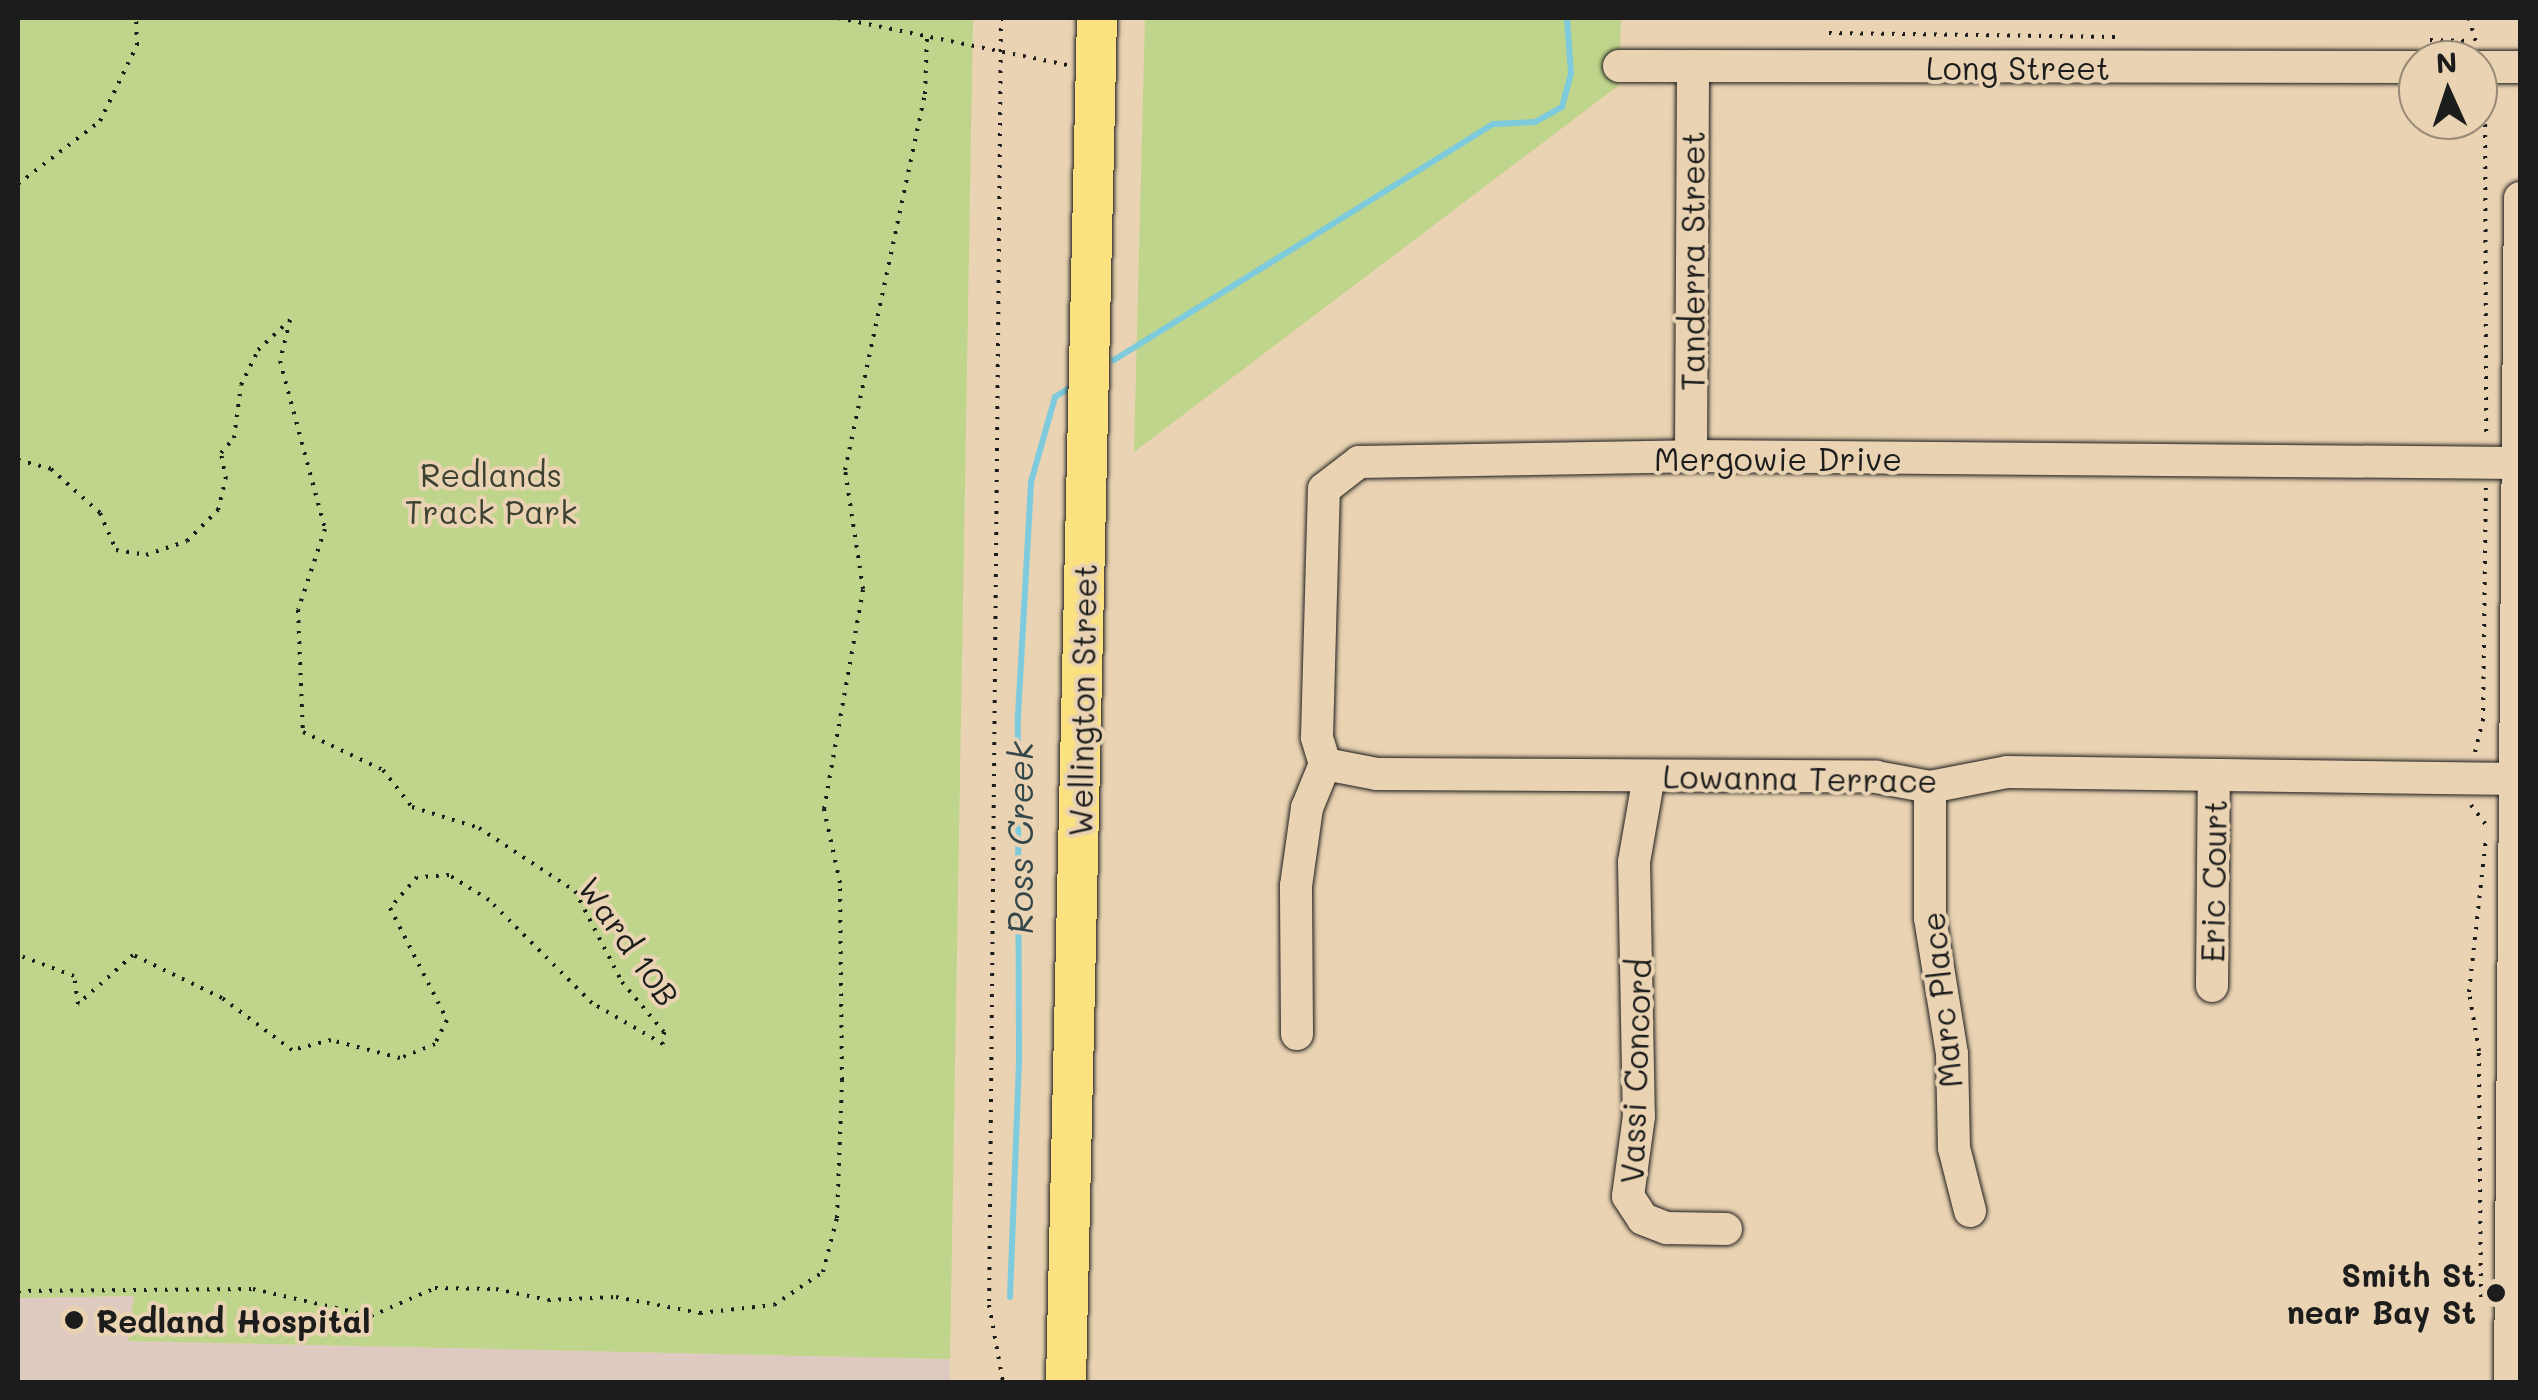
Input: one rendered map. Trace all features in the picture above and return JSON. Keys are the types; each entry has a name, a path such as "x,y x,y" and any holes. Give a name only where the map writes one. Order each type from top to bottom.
{"main road":[{"name":"Wellington Street","path":"1066,1382 1097,18"}],"street":[{"name":"Long Street","path":"1619,66 2398,67"},
{"name":"Tanderra Street","path":"1691,456 1692,66"},
{"path":"2510,1382 2516,1208 2517,779 2502,463 2520,198"},
{"name":"Mergowie Drive","path":"1325,764 1317,737 1324,489 1359,462 1691,456 2502,463"},
{"path":"1297,1034 1296,886 1307,808 1325,764"},
{"name":"Lowanna Terrace","path":"1325,764 1377,774 1876,777 1930,787 2006,772 2517,779"},
{"name":"Vassi Concord","path":"1649,776 1634,862 1640,1116 1628,1196 1643,1218 1667,1228 1726,1229"},
{"name":"Eric Court","path":"2212,986 2214,776"},
{"name":"Marc Place","path":"1930,787 1930,918 1952,1054 1954,1148 1970,1211"}],"path":[{"path":"18,184 100,121 137,46 136,18"},
{"path":"838,18 1046,65 1096,64"},
{"path":"1001,18 990,1305 1003,1382"},
{"path":"18,1291 254,1289 372,1316 435,1288 496,1289 548,1300 616,1297 700,1313 774,1304 823,1272 838,1218 842,1080 840,882 824,809 863,589 846,470 925,94 927,38"},
{"path":"2482,1309 2479,1051 2470,992 2488,828 2471,805 2468,778 2483,721 2502,463 2485,140"},
{"name":"Ward 10B","path":"18,460 50,469 100,513 116,550 146,555 187,540 218,510 226,480 221,453 234,438 241,385 258,350 290,320 280,362 325,529 298,610 303,732 382,770 412,807 479,828 576,891 622,982 664,1032 663,1044 592,1003 489,900 449,875 417,877 390,908 448,1020 435,1044 400,1058 331,1040 292,1050 222,998 133,956 78,1004 74,976 18,956"}],"shaded area":[{"name":"Redland Hospital","path":"134,1296 129,1341 950,1359 950,1382 18,1382 18,1298"}],"green space":[{"name":"Redlands Track Park","path":"18,18 973,18 950,1359 128,1341 134,1296 18,1298"},
{"path":"1145,18 1621,18 1619,85 1134,452"}],"waterway":[{"name":"Ross Creek","path":"1114,360 1493,124 1535,122 1562,107 1571,73 1567,18"},
{"name":"Ross Creek","path":"1010,1297 1019,1058 1018,716 1031,482 1055,397 1068,389"}],"place":[{"name":"Smith St near Bay St","path":"2496,1293"},
{"name":"Redland Hospital","path":"74,1320"}]}
